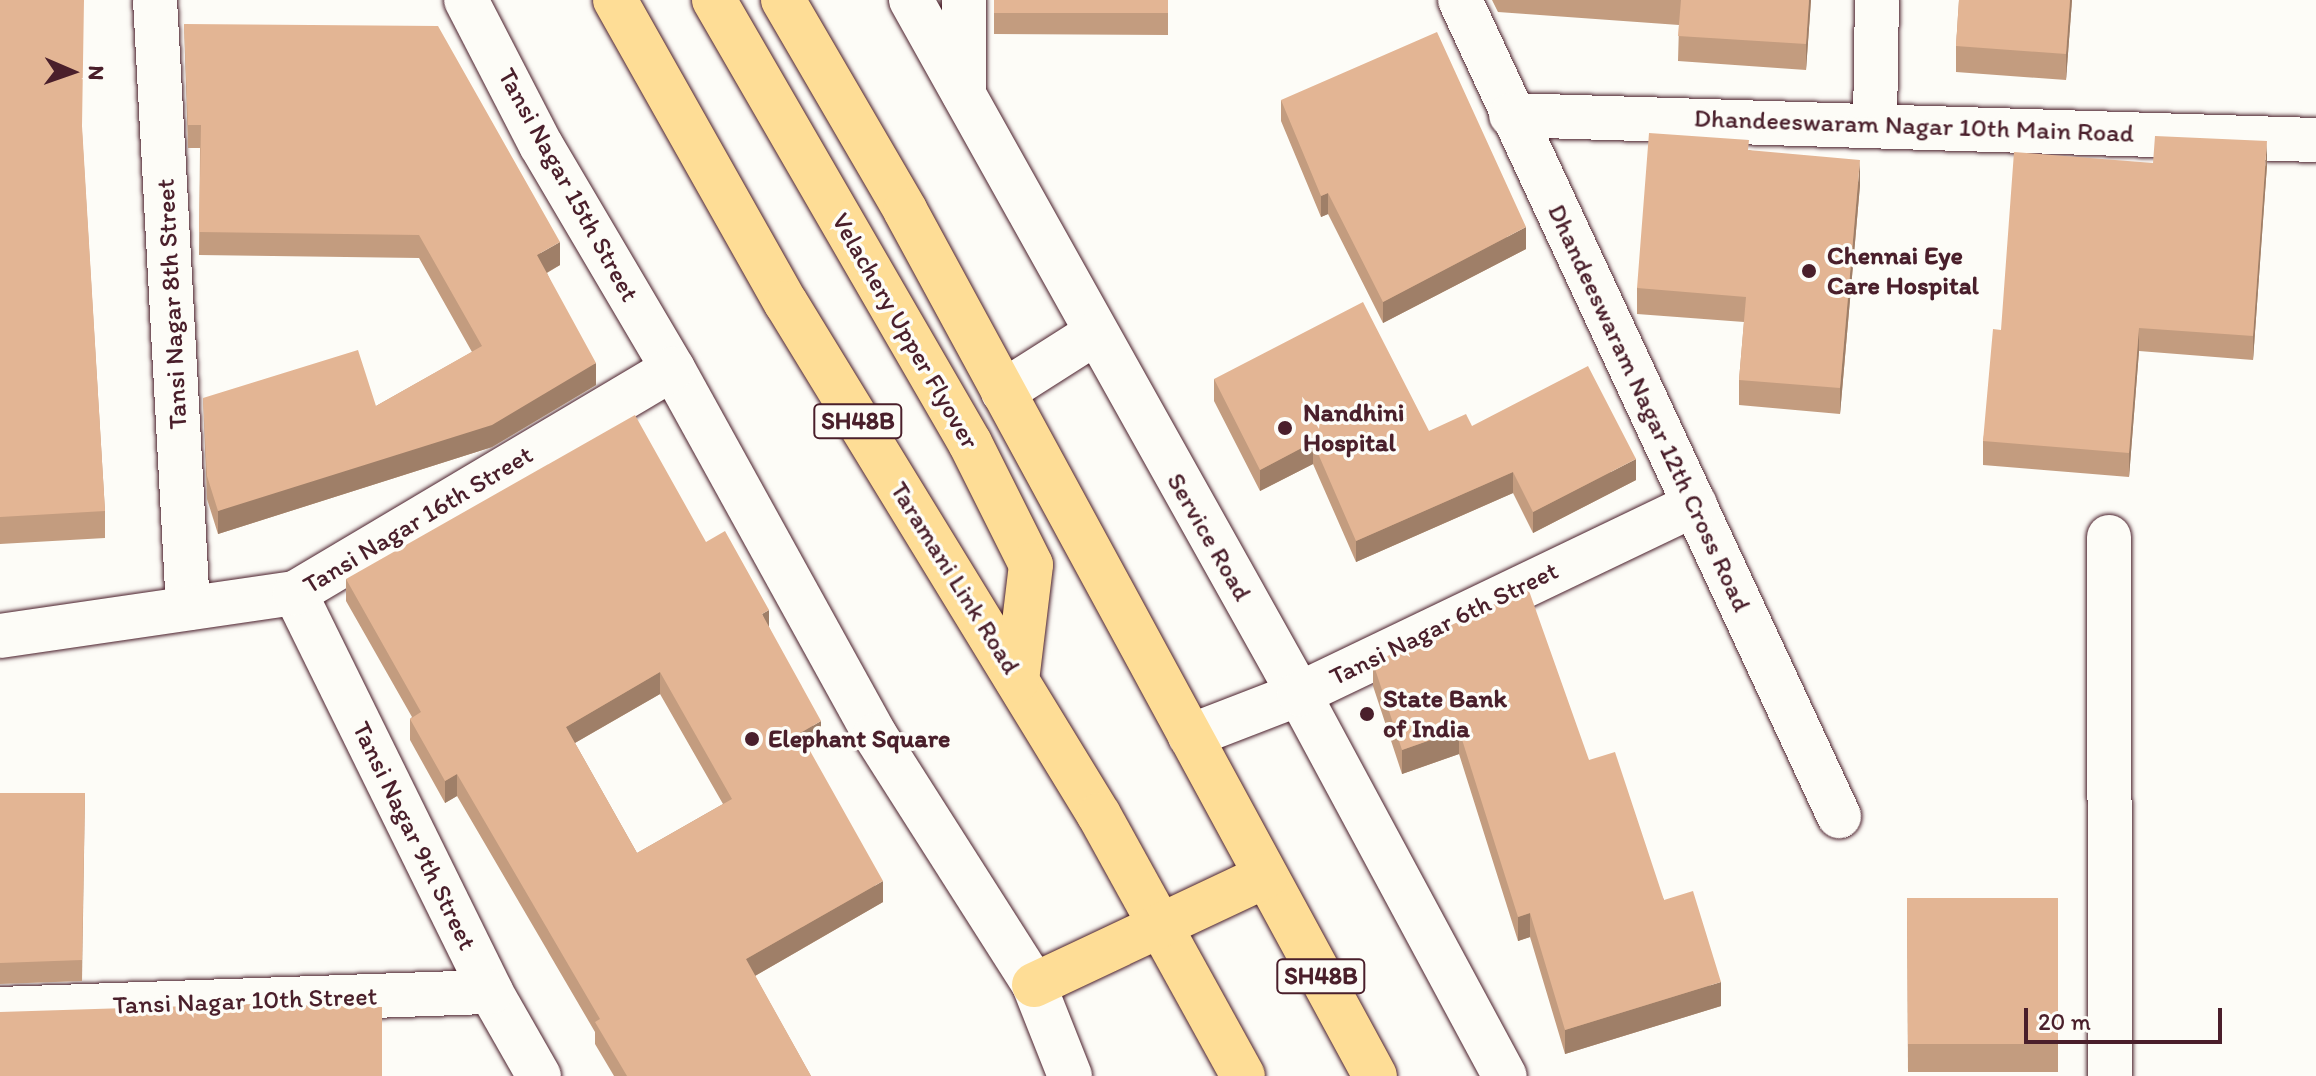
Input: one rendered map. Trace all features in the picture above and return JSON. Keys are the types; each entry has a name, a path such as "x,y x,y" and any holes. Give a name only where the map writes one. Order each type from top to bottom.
{"main road":[{"name":"Taramani Link Road","path":"615,0 786,303 1017,680 1243,1076"},
{"name":"Velachery Upper Flyover","path":"714,0 970,443 1031,565 1017,680"},
{"name":"SH48B","path":"783,0 1003,392 1375,1076"},
{"path":"1034,985 1266,876"}],"street":[{"name":"Tansi Nagar 8th Street","path":"155,0 188,608"},
{"name":"Tansi Nagar 15th Street","path":"466,0 541,145 673,369 875,735 1034,985 1070,1076"},
{"name":"Service Road","path":"911,0 964,104 1299,694 1505,1076"},
{"path":"964,0 964,104"},
{"name":"Dhandeeswaram Nagar 12th Cross Road","path":"1460,0 1839,816"},
{"path":"1875,124 1877,0"},
{"name":"Dhandeeswaram Nagar 10th Main Road","path":"1511,115 2316,140"},
{"path":"1003,392 1094,334"},
{"name":"Tansi Nagar 16th Street","path":"0,636 295,593 673,369"},
{"name":"Tansi Nagar 6th Street","path":"1190,736 1299,694 1695,504"},
{"path":"2109,537 2110,1076"},
{"name":"Tansi Nagar 9th Street","path":"295,593 491,992 539,1076"},
{"name":"Tansi Nagar 10th Street","path":"0,1009 491,992"}],"building":[{"path":"0,0 84,0 82,126 105,511 0,517"},
{"path":"994,0 1168,0 1168,13 994,13"},
{"path":"1681,0 1809,0 1806,44 1678,36"},
{"path":"1959,0 2070,0 2066,54 1956,46"},
{"path":"184,24 438,26 560,242 537,255 596,363 492,425 218,511 207,476 203,398 358,350 376,406 482,346 419,235 199,232 201,125 188,125"},
{"path":"1437,32 1526,227 1383,302 1328,193 1321,196 1281,100"},
{"path":"1649,133 1749,140 1748,150 1860,160 1840,388 1739,380 1746,297 1637,288"},
{"path":"2155,136 2267,141 2253,336 2139,328 2129,453 1983,441 1993,329 2001,330 2014,152 2153,163"},
{"path":"1363,302 1429,431 1466,414 1472,426 1588,366 1636,459 1533,512 1513,472 1356,541 1313,442 1260,470 1214,379"},
{"path":"635,415 706,542 725,531 769,610 762,614 821,721 800,733 883,881 746,959 811,1076 627,1076 595,1022 600,1019 457,774 445,781 410,719 421,712 346,579","holes":["660,672 732,799 637,853 566,727"]},
{"path":"1528,588 1589,760 1615,752 1664,900 1693,891 1721,982 1565,1030 1530,913 1518,917 1459,730 1402,750 1373,663"},
{"path":"0,793 85,793 82,960 0,963"},
{"path":"1907,898 2058,898 2058,1044 1908,1044"},
{"path":"253,1004 382,1007 382,1076 0,1076 0,1012"}],"place":[{"name":"Chennai Eye Care Hospital","path":"1809,271"},
{"name":"Nandhini Hospital","path":"1285,428"},
{"name":"State Bank of India","path":"1367,714"},
{"name":"Elephant Square","path":"752,739"}]}
